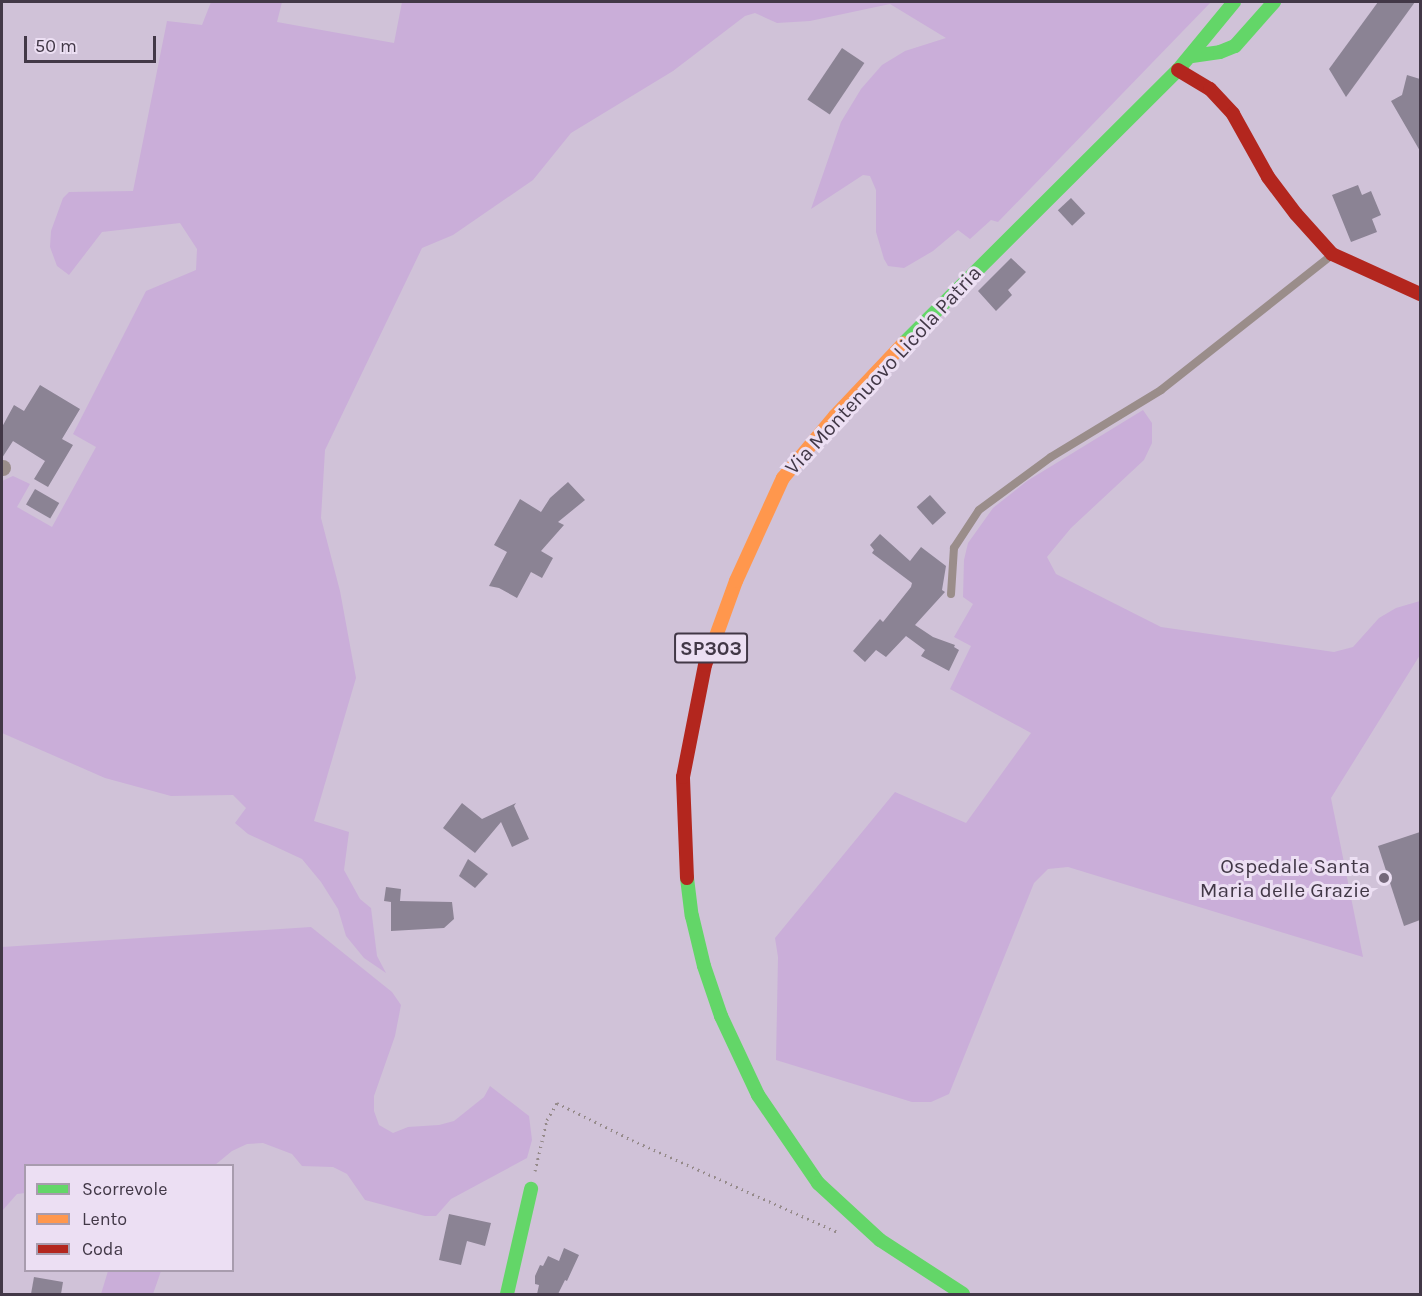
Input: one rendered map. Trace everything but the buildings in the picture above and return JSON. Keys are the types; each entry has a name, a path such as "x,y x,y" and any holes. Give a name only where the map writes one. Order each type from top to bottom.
{"main road":[{"path":"1192,56 1220,52 1235,45 1274,2"},
{"path":"1231,5 1229,31 1235,35 1253,26"},
{"name":"Via Montenuovo Licola Patria","path":"963,1294 880,1240 818,1183 758,1095 721,1016 704,966 692,916 684,856 683,777 705,665 736,581 783,478 835,416 948,296 1192,56 1231,5"},
{"path":"1178,70 1210,89 1233,114 1268,177 1296,214 1332,254 1420,294"},
{"path":"507,1294 531,1189"}],"lane":[{"path":"951,594 954,548 979,510 1051,457 1161,390 1332,254"}],"path":[{"path":"531,1189 547,1120 557,1103 632,1140 844,1235 864,1225"}],"shaded area":[{"path":"211,2 282,2 277,22 394,43 402,2 1211,2 998,222 991,220 970,239 958,230 933,251 904,268 888,266 884,259 876,232 876,190 870,176 863,175 811,209 841,122 861,89 882,65 905,51 946,38 890,4 810,21 777,23 755,13 745,16 673,71 571,133 533,180 453,235 422,248 325,450 321,518 340,591 356,678 314,821 349,832 344,870 360,899 371,908 377,956 386,973 364,958 346,936 338,909 321,882 302,859 248,834 235,823 246,808 233,795 171,796 105,778 2,733 2,481 13,476 30,484 17,507 52,527 96,447 73,434 146,291 196,270 197,249 180,223 102,232 69,275 57,266 50,247 51,231 63,198 69,192 133,191 167,21 202,25"},
{"path":"1143,410 1152,423 1152,443 1144,460 1071,528 1047,557 1056,574 1161,627 1334,652 1353,647 1379,618 1396,608 1420,601 1420,655 1331,798 1363,957 1068,867 1048,869 1034,883 949,1094 931,1102 912,1102 776,1060 778,957 775,938 895,792 966,823 1031,733 950,689 971,646 954,637 973,604 963,597 964,560 968,543 993,508 1027,481"},
{"path":"311,927 392,992 401,1005 395,1036 374,1096 374,1111 379,1125 393,1133 408,1127 439,1125 454,1121 484,1097 490,1086 529,1116 532,1140 527,1158 451,1199 436,1216 425,1216 365,1200 347,1174 333,1167 302,1166 292,1154 263,1143 247,1144 232,1151 216,1164 24,1164 24,1193 17,1194 2,1211 2,947"},
{"path":"107,1272 161,1272 153,1294 101,1294"}],"traffic: fast":[{"path":"904,343 1178,70 1234,2"},
{"path":"1192,56 1220,52 1235,46 1274,2"},
{"path":"687,878 692,916 704,966 721,1016 758,1095 818,1183 880,1240 963,1294"},
{"path":"507,1294 531,1189"}],"traffic: slow":[{"path":"711,650 736,581 783,478 835,416 904,343"}],"traffic: jam":[{"path":"1178,70 1210,89 1233,114 1268,177 1296,214 1332,254 1420,294"},
{"path":"687,878 683,777 705,665 711,650"}],"place":[{"name":"Ospedale Santa Maria delle Grazie","path":"1384,878"}]}
